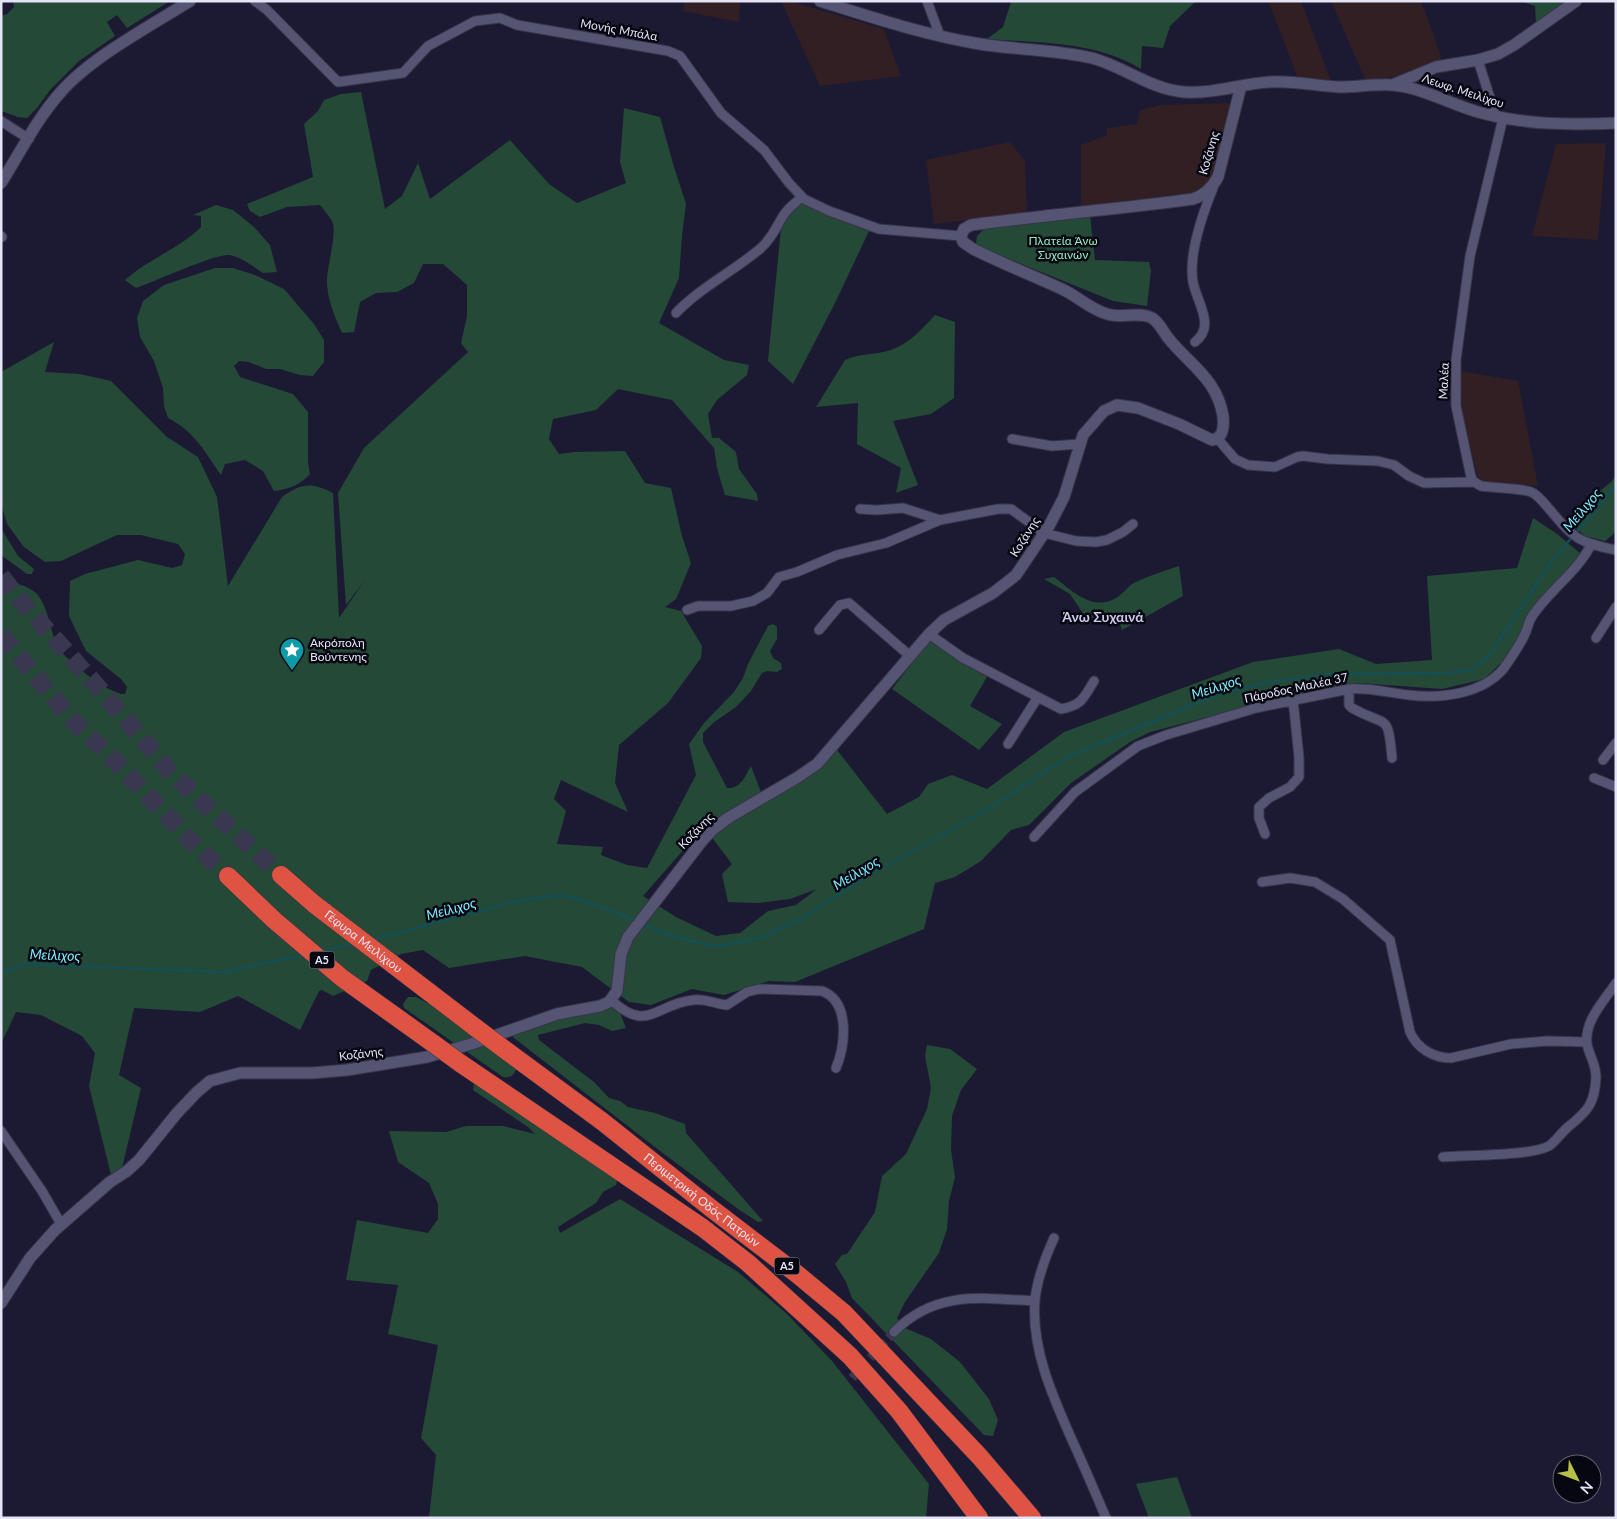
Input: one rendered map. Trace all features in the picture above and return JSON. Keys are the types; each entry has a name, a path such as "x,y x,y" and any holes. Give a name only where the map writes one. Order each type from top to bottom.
{"highway":[{"name":"Γέφυρα Μειλίχιου","path":"281,875 340,924 432,993"},
{"name":"Περιμετρική Οδός Πατρών","path":"228,876 258,905 342,978 460,1063 695,1223 748,1263 850,1356 899,1411 979,1518"},
{"name":"Περιμετρική Οδός Πατρών","path":"432,993 603,1122 844,1313 980,1457 1032,1518"}],"street":[{"path":"1,183 51,103 61,92 80,74 113,50 190,1"},
{"name":"Μονής Μπάλα","path":"255,1 267,10 338,82 403,73 428,46 440,38 475,20 486,18 500,18 517,25 668,51 680,56 721,114 764,150 802,197 829,212 879,229 961,236"},
{"path":"820,1 940,36 976,44 1092,58 1147,83 1173,90 1203,92 1276,82 1352,87 1392,85 1436,67 1478,60 1506,50 1576,1"},
{"path":"927,1 940,36"},
{"path":"1478,60 1499,118"},
{"name":"Λεωφ. Μειλίχου","path":"1392,85 1413,89 1458,106 1499,118 1552,125 1616,123"},
{"name":"Κοζάνης","path":"961,236 964,229 971,225 1023,217 1193,199 1205,194 1214,185 1219,173 1241,86"},
{"name":"Μαλέα","path":"1474,482 1468,466 1456,406 1456,360 1470,256 1499,118"},
{"path":"1,121 29,139"},
{"path":"1195,342 1205,330 1205,321 1193,280 1193,264 1197,239 1214,185"},
{"path":"676,313 695,295 748,259 769,241 785,213 802,197"},
{"path":"961,236 963,242 973,249 1063,290 1106,314 1146,316 1156,320 1169,339 1200,370 1212,386 1223,418 1222,432 1217,438 1235,459 1248,465 1275,467 1303,456 1382,462 1394,465 1409,476 1424,483 1474,482 1481,486 1530,492 1544,503 1569,532 1578,539 1616,550"},
{"name":"Κοζάνης","path":"1,1303 30,1258 61,1224 139,1160 177,1113 197,1092 218,1078 240,1073 312,1073 347,1070 410,1060 459,1048 557,1014 600,1006 611,1000 618,986 621,958 625,943 650,906 712,830 728,818 817,764 929,634 949,616 993,593 1012,580 1027,560 1066,493 1079,444 1085,432 1100,413 1120,405 1152,413 1210,439 1217,438"},
{"path":"1012,439 1052,446 1079,444"},
{"path":"860,509 903,508 940,520"},
{"path":"687,610 698,606 729,606 752,601 766,593 779,577 843,553 894,540 940,520 998,508 1011,509 1044,532 1076,541 1096,542 1115,537 1133,524"},
{"name":"Πάροδος Μαλέα 37","path":"1034,837 1074,792 1138,746 1213,720 1256,708 1349,689 1363,688 1430,696 1456,693 1486,683 1504,668 1524,636 1530,618 1576,566 1590,544"},
{"path":"819,630 840,605 849,603 910,656"},
{"path":"1596,638 1616,607"},
{"path":"929,634 963,658 1061,709 1074,706 1081,701 1094,682"},
{"path":"1349,689 1350,705 1352,708 1382,721 1388,727 1392,758"},
{"path":"1008,744 1038,697"},
{"path":"1264,834 1258,818 1259,807 1269,798 1290,787 1298,777 1299,756 1293,700"},
{"path":"1603,760 1616,743"},
{"path":"1594,778 1616,788"},
{"path":"1262,882 1290,878 1315,882 1343,899 1390,940 1410,1032 1416,1043 1432,1054 1443,1058 1451,1058 1512,1044 1547,1041 1587,1042"},
{"path":"1443,1156 1524,1152 1542,1148 1550,1145 1582,1116 1591,1104 1596,1073 1587,1042 1590,1022 1616,983"},
{"path":"611,1000 633,1015 647,1017 670,1006 689,1000 701,999 727,1005 747,992 759,989 822,991 830,995 836,1002 842,1018 843,1039 840,1058 836,1068"},
{"path":"1,1131 42,1191 61,1224"},
{"path":"1054,1238 1043,1266 1035,1301 1037,1337 1049,1384 1106,1518"},
{"path":"894,1332 918,1312 944,1302 980,1298 1035,1301"}],"shaded area":[{"path":"684,1 740,1 739,22 683,11"},
{"path":"781,1 789,1 884,29 901,76 820,86"},
{"path":"1268,1 1301,1 1331,81 1299,80"},
{"path":"1331,1 1421,1 1442,59 1403,75 1366,81"},
{"path":"1231,103 1224,137 1210,184 1198,192 1081,206 1081,145 1107,135 1107,128 1137,124 1140,110 1161,105"},
{"path":"1010,142 1025,161 1027,213 934,224 926,160"},
{"path":"1606,143 1598,240 1532,236 1556,144"},
{"path":"1460,371 1518,381 1538,486 1479,481 1463,421"}],"green space":[{"path":"13,1 170,1 127,28 117,15 107,22 115,36 79,61 50,90 27,118 1,111 1,16 7,14 14,7"},
{"path":"1010,1 1199,1 1194,3 1170,26 1163,48 1142,46 1141,69 1105,53 1086,48 987,39 1003,27"},
{"path":"1519,1 1568,1 1536,23 1535,6"},
{"path":"361,92 385,209 402,196 418,163 430,199 510,140 549,184 577,203 626,183 620,162 624,108 660,117 686,204 679,278 659,323 724,360 749,365 747,375 717,400 708,414 712,438 719,438 736,452 739,469 757,494 758,501 725,495 717,468 714,448 672,400 618,389 596,410 553,419 549,439 559,454 625,451 645,483 671,488 682,536 691,563 676,599 665,607 681,611 702,646 701,658 668,703 619,745 615,783 628,812 561,780 554,799 566,811 557,844 603,847 601,855 627,865 647,868 696,775 689,744 704,723 734,692 743,678 748,664 768,626 773,624 777,627 777,639 770,651 773,658 781,663 782,669 777,672 767,671 762,673 751,691 736,707 713,723 703,733 703,742 727,788 732,788 739,784 751,766 762,795 707,823 643,896 676,917 716,936 740,933 768,911 796,905 817,889 790,899 758,903 728,902 722,874 732,864 710,835 822,765 837,750 887,814 919,797 928,784 952,775 987,789 1064,732 1253,662 1339,649 1376,664 1432,660 1427,576 1517,568 1533,518 1557,534 1581,554 1529,613 1518,640 1502,662 1484,679 1442,689 1359,683 1235,710 1150,732 1130,742 1071,783 1029,825 1011,830 981,861 955,877 935,883 924,929 795,982 769,981 724,995 692,989 651,1005 629,1002 582,967 525,956 449,968 423,950 401,954 371,970 367,981 333,996 322,990 319,991 300,1030 238,996 200,1012 134,1008 119,1075 141,1088 122,1168 111,1175 89,1086 95,1053 82,1036 41,1015 16,1012 1,1044 1,579 25,586 34,591 45,607 56,641 63,654 79,669 99,683 118,693 125,694 127,687 121,679 86,651 69,616 70,581 85,574 138,560 172,568 182,565 185,554 178,544 141,535 117,535 61,561 45,562 24,547 7,524 1,503 1,372 54,342 45,372 80,374 111,381 167,437 198,457 217,497 228,586 282,497 295,489 307,486 319,487 333,493 339,618 365,580 346,605 338,493 364,448 468,352 461,343 467,316 467,285 443,264 423,264 414,283 397,292 376,293 360,302 354,332 342,333 332,309 327,284 334,234 332,221 328,215 320,205 287,207 260,217 250,211 247,204 313,177 304,124 318,111 324,100 341,94"},
{"path":"801,201 830,216 869,231 835,303 793,384 768,361 781,228 784,220"},
{"path":"216,205 233,210 254,227 270,245 277,272 263,273 243,260 229,255 212,258 136,288 125,280 143,266 192,235 201,227 201,216 193,215"},
{"name":"Πλατεία Άνω Συχαινών","path":"1090,215 1095,260 1149,262 1151,271 1147,306 1113,301 976,244 977,236 984,229"},
{"path":"215,268 233,268 255,275 284,289 314,324 324,340 324,362 313,376 300,375 280,369 266,369 249,362 239,361 234,366 240,377 293,394 308,412 308,462 310,474 298,484 289,488 274,491 263,471 245,460 225,464 221,475 192,436 168,418 164,406 163,388 154,361 140,337 137,318 143,301 164,285"},
{"path":"935,315 955,322 954,398 931,414 893,421 918,485 896,493 901,468 857,444 858,403 816,407 845,360 856,356 885,352 904,344"},
{"path":"1616,475 1616,532 1605,541 1585,536 1570,523"},
{"path":"1,528 18,556 34,569 32,574 27,574 1,555"},
{"path":"1179,566 1183,596 1122,630 1117,615 1088,621 1070,594 1044,579 1054,577 1083,598 1099,603 1116,598 1139,580"},
{"path":"929,641 937,643 988,675 970,706 1002,724 979,750 892,689"},
{"path":"408,997 416,997 437,1008 515,1066 514,1074 509,1077 503,1077 404,1008 403,1004"},
{"path":"610,1006 620,1013 626,1028 612,1031 599,1025 585,1023 538,1035 539,1040 594,1082 609,1098 620,1101 628,1107 655,1113 685,1124 686,1133 763,1221 758,1222 738,1209 664,1154 511,1034 536,1024"},
{"path":"927,1045 950,1049 977,1069 961,1090 952,1116 951,1150 955,1177 949,1201 947,1229 939,1253 905,1302 897,1318 907,1329 931,1339 960,1362 989,1399 998,1420 993,1436 984,1435 852,1298 846,1282 835,1264 842,1255 847,1254 875,1212 882,1176 906,1154 927,1109 931,1088 925,1056"},
{"path":"474,1083 617,1180 616,1185 603,1192 596,1203 558,1227 560,1233 620,1199 738,1272 787,1314 832,1361 929,1484 926,1518 429,1518 436,1455 421,1438 438,1345 388,1334 398,1285 346,1280 357,1220 428,1233 438,1219 438,1204 429,1183 398,1162 389,1131 446,1132 466,1126 503,1126 535,1134 528,1127 473,1090"},
{"path":"1177,1477 1192,1518 1149,1518 1136,1484"}],"waterway":[{"name":"Μείλιχος","path":"642,924 670,935 703,944 720,946 761,938 804,917 866,877 985,811 1067,757 1217,695 1270,682 1328,674 1448,673 1471,670 1488,657 1552,561 1616,485"},
{"name":"Μείλιχος","path":"372,940 513,902 549,896 568,896 637,921"},
{"name":"Μείλιχος","path":"321,951 355,943"},
{"name":"Μείλιχος","path":"1,973 23,964 224,972 303,955"}],"tunnel":[{"path":"1,576 170,772 281,875"},
{"path":"1,635 74,722 228,876"},
{"path":"852,1378 894,1332"}],"place":[{"name":"Ακρόπολη Βούντενης","path":"292,671"}],"district":[{"name":"Άνω Συχαινά","path":"1103,617"}]}
